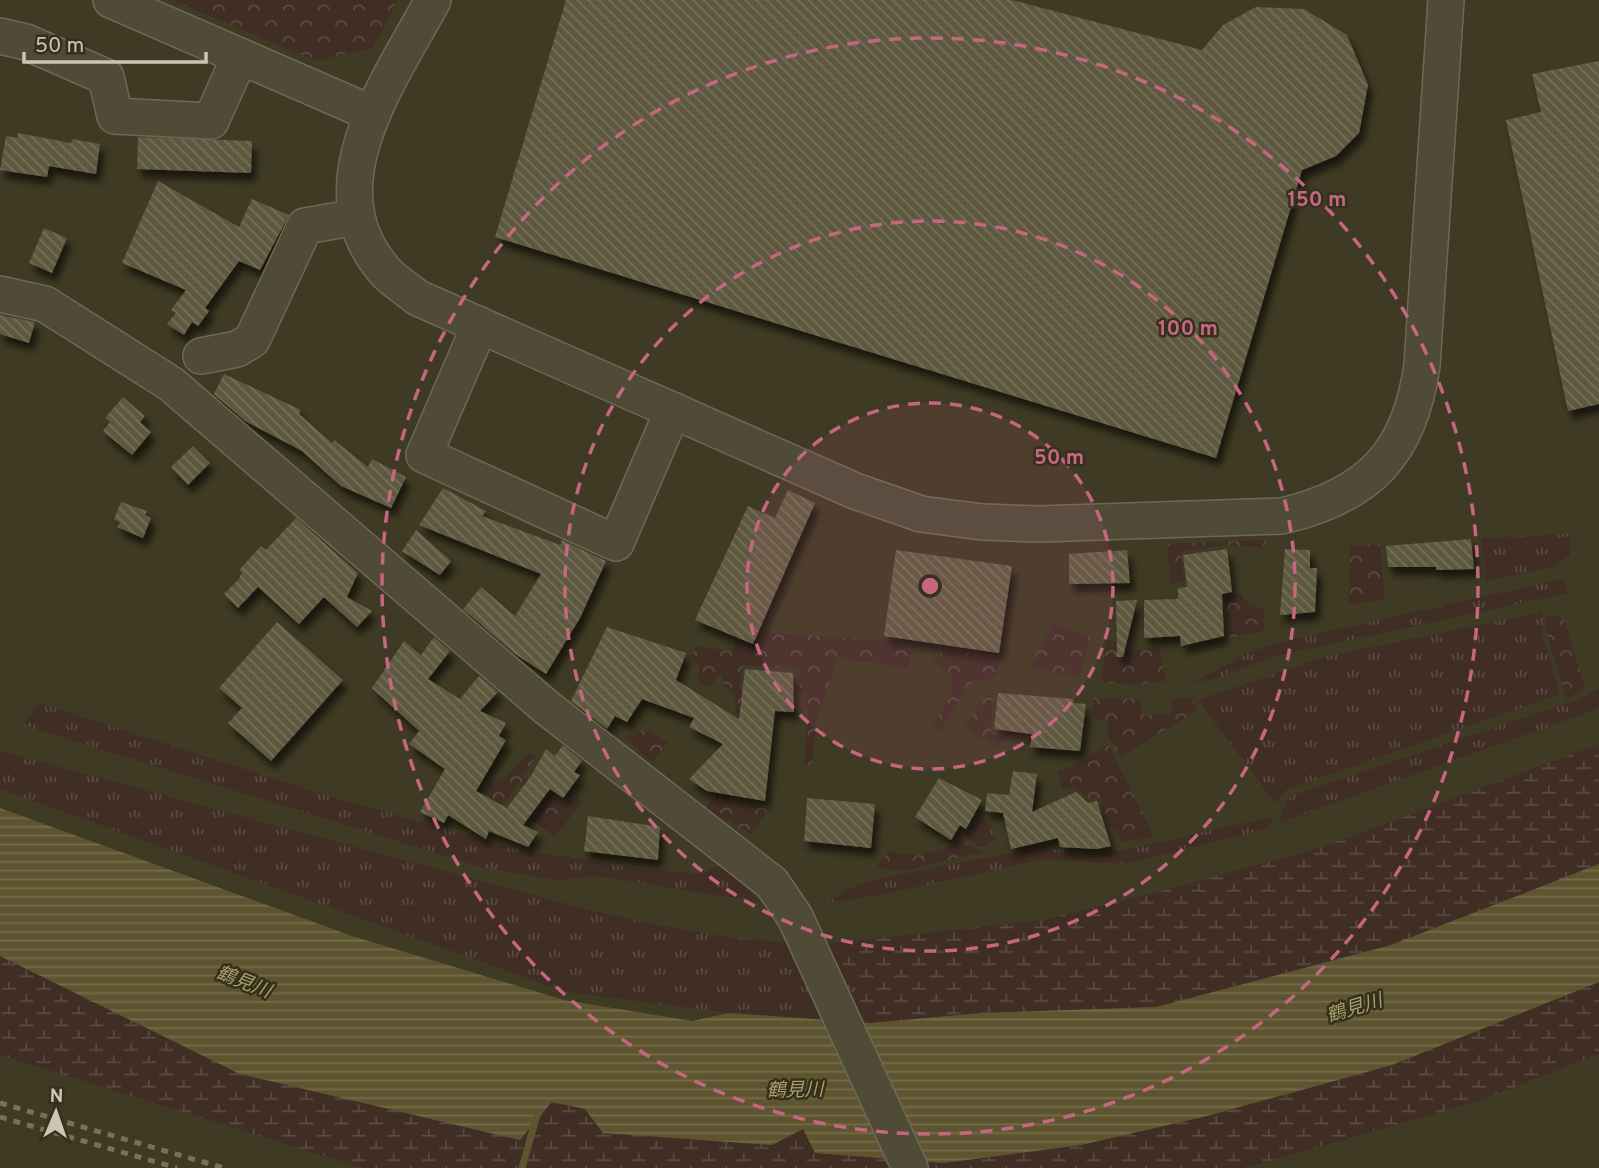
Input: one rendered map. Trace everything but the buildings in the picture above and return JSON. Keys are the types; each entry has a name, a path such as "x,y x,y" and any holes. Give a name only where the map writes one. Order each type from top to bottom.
{"street":[{"path":"111,0 373,114"},
{"path":"433,0 373,114 356,162 357,217 365,239 385,271 418,298 855,491 921,514 982,522 1039,524 1282,516 1318,508 1357,489 1386,461 1406,430 1418,396 1446,0"},
{"path":"0,36 26,42 106,77 115,116 211,121 240,56"},
{"path":"201,356 237,349 252,340 305,226 357,217"},
{"path":"0,294 45,304 171,384 546,707 772,883 795,917 910,1168"},
{"path":"480,325 424,455 616,544 673,410"}],"green space":[{"path":"172,0 398,0 373,48 316,61"},
{"path":"1570,534 1570,555 1556,566 1485,581 1482,538"},
{"path":"1266,540 1267,548 1226,545 1180,552 1184,582 1170,585 1167,544"},
{"path":"1380,544 1385,600 1349,604 1350,546"},
{"path":"1563,579 1568,593 1276,656 1215,679 1191,683 1244,655 1276,643"},
{"path":"1240,594 1249,604 1264,609 1264,631 1227,638 1226,598"},
{"path":"1542,612 1542,633 1560,694 1286,790 1275,803 1198,700 1324,657"},
{"path":"1552,614 1564,619 1585,688 1566,699 1546,631 1545,618"},
{"path":"1054,623 1091,638 1079,678 1029,667"},
{"path":"739,631 892,641 912,652 908,668 838,658 816,722 812,765 804,764 809,708 804,706 805,694 798,692 800,668 743,665 740,689 751,692 736,751 735,695 725,686 721,674 709,687 698,682 699,665 692,657 695,646 732,651"},
{"path":"1106,640 1125,643 1129,652 1159,646 1166,681 1137,685 1101,682"},
{"path":"947,651 972,653 999,663 998,674 986,680 972,680 940,731 932,728 953,692 952,674 944,671 933,658"},
{"path":"1599,689 1599,707 1581,715 1278,823 1288,798 1294,795 1573,701"},
{"path":"992,692 991,732 1003,739 996,748 965,727 977,707"},
{"path":"1094,698 1141,699 1141,715 1172,714 1173,699 1193,698 1197,711 1120,757 1107,734 1108,722 1093,717"},
{"path":"39,703 325,795 516,849 647,870 702,874 722,864 760,902 597,876 556,880 481,867 23,725"},
{"path":"640,731 651,732 668,742 652,762 625,738"},
{"path":"1108,744 1154,837 1121,842 1117,831 1108,826 1098,797 1088,798 1075,787 1062,790 1058,771 1070,767"},
{"path":"1599,744 1599,864 1391,945 1156,1007 983,1013 870,1023 833,943 1042,920 1158,892 1323,847"},
{"path":"0,751 582,908 732,937 833,943 870,1023 729,1013 566,992 0,789"},
{"path":"529,754 536,756 522,776 566,806 573,795 583,802 555,836 531,821 544,801 520,783 501,806 484,794 489,784 504,778"},
{"path":"726,777 732,780 729,800 769,809 751,834 706,808"},
{"path":"983,815 996,839 980,848 964,836"},
{"path":"1275,816 1267,829 1125,864 1045,859 880,895 825,903 848,888 882,878 1041,847 1083,854 1120,851"},
{"path":"959,839 982,852 903,871 876,868 889,850 925,854"},
{"path":"0,956 240,1074 804,1128 944,1163 1081,1145 1207,1116 1392,1065 1599,982 1599,1054 1473,1103 1244,1168 363,1168 0,1055"}],"water":[{"name":"鶴見川","path":"0,808 352,936 564,1000 692,1021 729,1013 870,1023 983,1013 1156,1007 1391,945 1599,864 1599,982 1392,1065 1207,1116 1081,1145 944,1163 815,1153 803,1129 772,1145 603,1133 585,1109 552,1102 520,1140 240,1074 0,956"}],"waterway":[{"path":"522,1168 537,1115"}],"railway":[{"path":"0,1103 224,1168"},
{"path":"0,1117 177,1168"}]}
